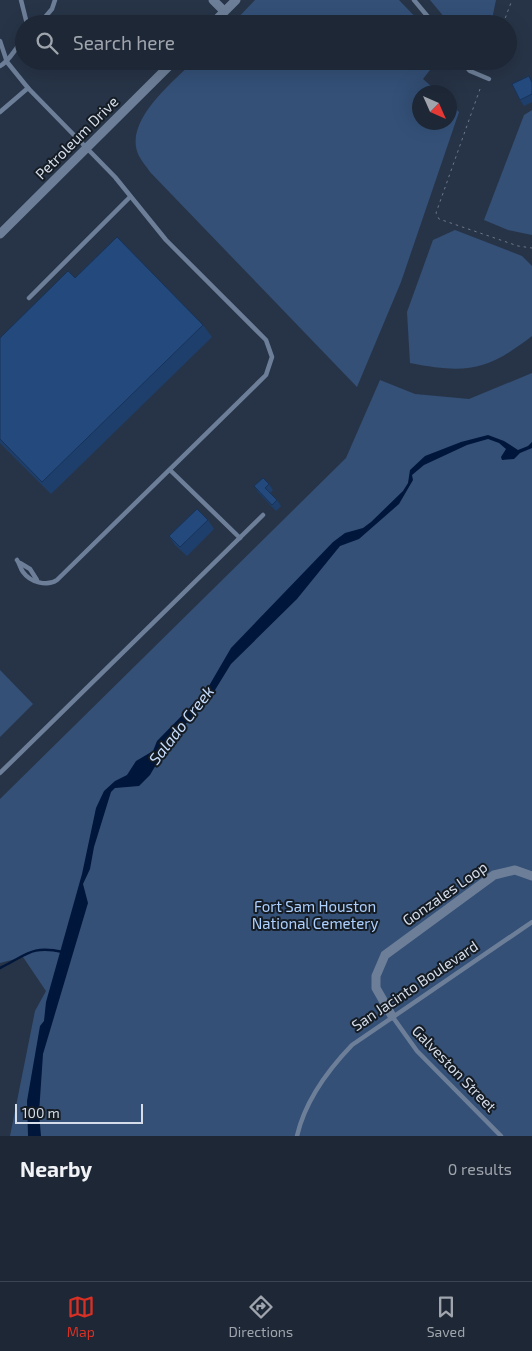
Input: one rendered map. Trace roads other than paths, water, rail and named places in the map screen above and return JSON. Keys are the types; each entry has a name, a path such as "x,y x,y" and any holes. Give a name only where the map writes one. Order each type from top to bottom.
{"street":[{"path":"213,0 224,11"},
{"path":"220,15 236,0"},
{"name":"Petroleum Drive","path":"0,234 165,70"},
{"name":"Gonzales Loop","path":"392,1016 376,988 376,976 385,955 494,875 515,870 532,876"}],"lane":[{"path":"20,0 24,15"},
{"path":"47,15 52,9 55,0"},
{"path":"414,0 426,15"},
{"path":"0,41 7,62 28,88 115,177 166,240 266,340 272,353 272,362 266,375 57,580 46,584 37,580 25,574 18,562"},
{"path":"0,66 7,62 15,51"},
{"path":"0,61 7,62"},
{"path":"469,70 489,79"},
{"path":"0,112 28,88"},
{"path":"29,298 130,197"},
{"path":"170,470 240,538"},
{"path":"0,773 263,515"},
{"name":"San Jacinto Boulevard","path":"297,1136 309,1102 335,1063 352,1045 532,922"},
{"name":"Galveston Street","path":"392,1016 417,1051 502,1136"}],"water":[{"name":"Salado Creek","path":"488,435 504,441 518,450 532,442 532,448 520,453 514,459 502,460 501,457 506,449 499,443 488,439 467,445 424,465 412,475 413,480 399,504 359,539 340,546 297,599 231,664 207,703 173,736 150,775 139,786 115,788 111,792 94,847 90,869 83,884 88,903 43,1054 39,1113 41,1136 28,1136 27,1101 40,1026 44,1021 46,1002 82,874 96,808 104,791 115,781 127,775 136,761 153,751 157,741 206,691 231,648 333,542 345,533 363,528 403,491 408,483 410,470 425,456 461,442"}],"waterway":[{"path":"0,968 30,952 43,950 63,952"}],"park label":[{"name":"Fort Sam Houston National Cemetery","path":"315,916"}]}
